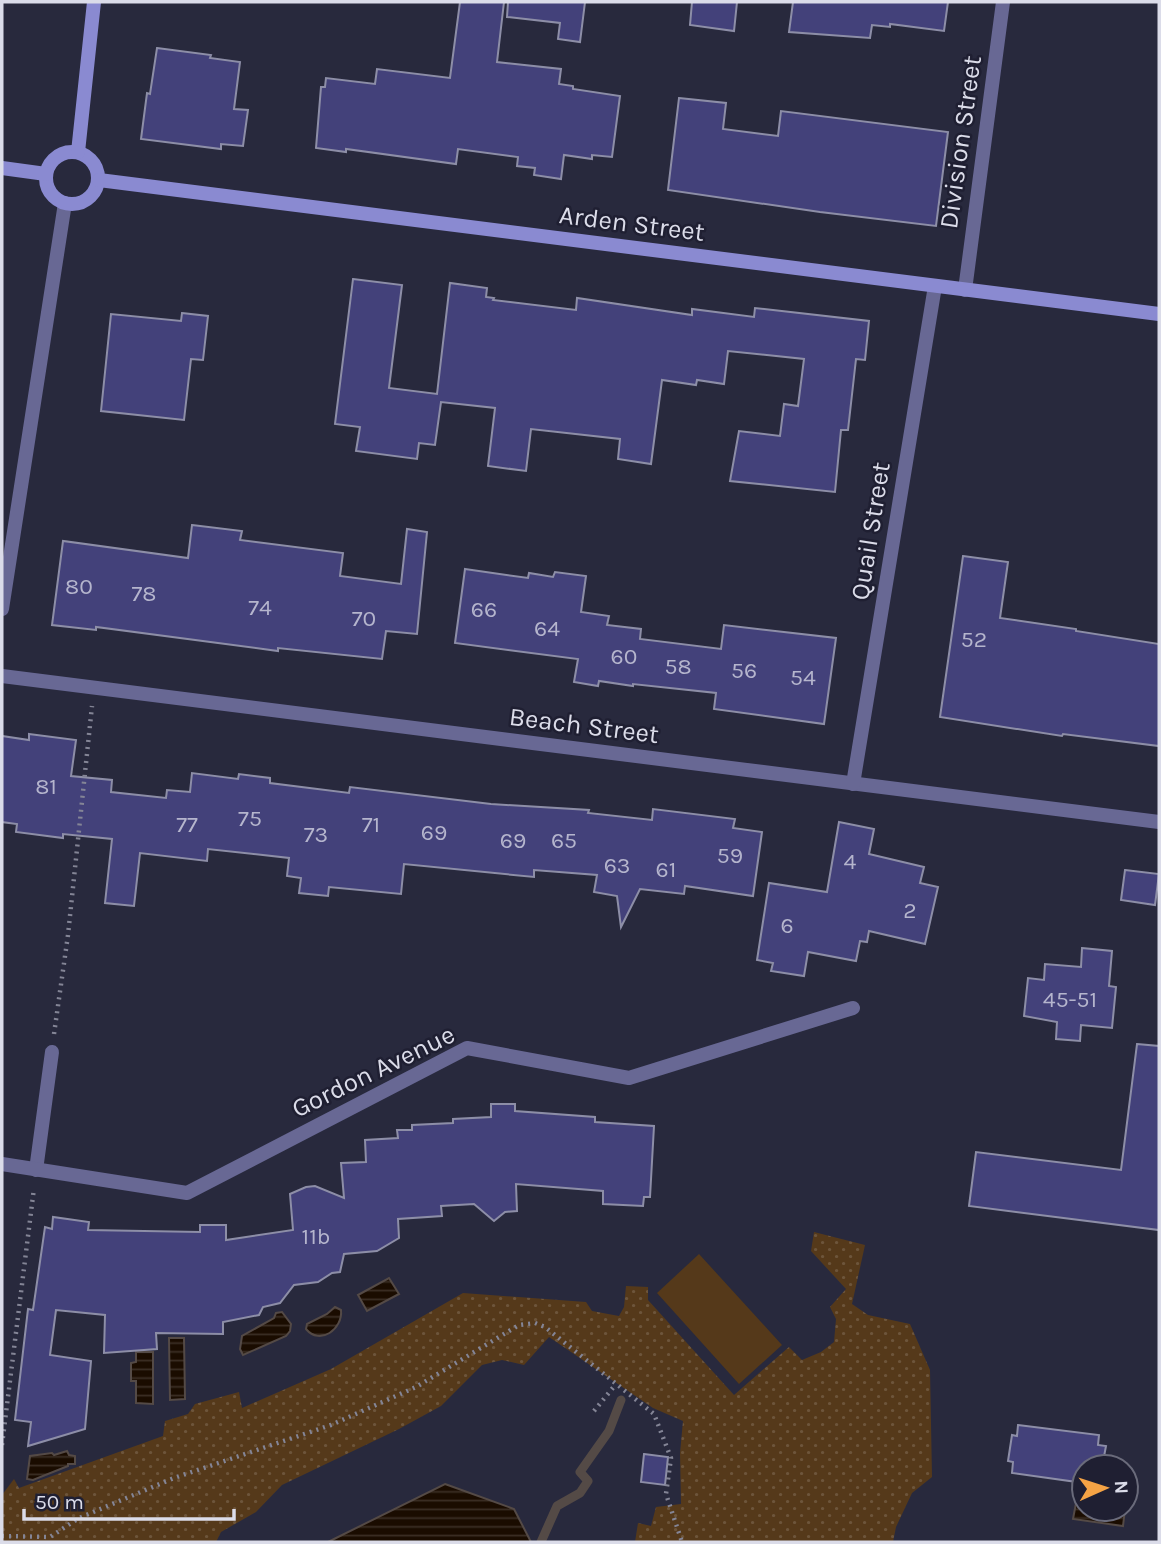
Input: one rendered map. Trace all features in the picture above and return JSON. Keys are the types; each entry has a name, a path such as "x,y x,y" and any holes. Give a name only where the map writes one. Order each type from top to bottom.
{"main road":[{"path":"78,152 94,2"},
{"path":"71,151 91,159 99,180 91,197 74,204 65,203 52,195 46,174 57,156 71,151"},
{"path":"2,168 46,174"},
{"name":"Arden Street","path":"99,180 1159,314"}],"street":[{"name":"Division Street","path":"965,290 1003,2"},
{"path":"2,610 65,203"},
{"name":"Quail Street","path":"853,784 935,286"},
{"name":"Beach Street","path":"2,676 1159,822"},
{"name":"Gordon Avenue","path":"2,1164 187,1193 467,1048 629,1078 853,1007"},
{"path":"36,1170 52,1052"}],"path":[{"path":"52,1052 68,935 94,687"},
{"path":"2,1444 36,1170"},
{"path":"2,1536 50,1536 79,1518 174,1478 331,1425 416,1387 519,1325 535,1323 545,1327 654,1414 671,1458 666,1494 682,1542"},
{"path":"594,1411 616,1384"}],"shaded area":[{"path":"814,1232 865,1245 852,1304 868,1315 910,1324 930,1370 932,1477 912,1493 896,1527 893,1542 635,1542 638,1523 651,1526 656,1507 681,1504 680,1453 683,1421 653,1408 549,1337 524,1365 502,1360 482,1365 441,1406 282,1485 256,1512 221,1532 216,1542 2,1542 2,1495 14,1479 19,1488 163,1436 165,1421 188,1414 195,1404 239,1392 242,1408 331,1369 463,1293 586,1302 592,1311 619,1316 624,1307 626,1286 648,1287 648,1300 734,1395 789,1347 802,1360 821,1352 834,1342 836,1319 830,1307 846,1289 811,1251"},
{"path":"699,1254 782,1345 739,1384 657,1293"},
{"path":"389,1278 399,1294 367,1311 358,1295"},
{"path":"335,1307 341,1310 341,1317 330,1333 318,1336 306,1329 307,1324"},
{"path":"282,1312 291,1324 286,1336 243,1355 240,1349 242,1336 274,1318 276,1313"},
{"path":"169,1338 184,1338 185,1399 170,1400"},
{"path":"136,1352 153,1352 153,1404 136,1403 136,1381 131,1381 131,1363 136,1362"},
{"path":"67,1451 69,1455 75,1456 75,1464 68,1464 33,1480 27,1479 30,1456 54,1455"},
{"path":"445,1484 514,1509 531,1542 328,1542"},
{"path":"1102,1523 1123,1523 1123,1526"}],"building":[{"path":"460,2 504,2 497,62 561,69 559,84 573,86 573,89 620,96 612,157 592,155 592,159 564,155 561,179 534,175 535,168 517,166 518,157 458,149 456,164 346,149 346,152 316,148 321,87 325,87 326,78 375,84 377,69 450,78"},
{"path":"508,2 585,2 580,42 558,39 560,23 507,17"},
{"path":"692,2 737,2 734,31 690,25"},
{"path":"793,2 948,2 944,31 890,24 890,27 872,25 870,38 789,32"},
{"path":"157,48 240,62 234,109 248,110 243,146 221,144 221,149 141,139"},
{"path":"679,98 726,103 723,129 778,136 781,111 948,132 936,226 668,190"},
{"path":"353,279 402,285 389,388 437,394 450,283 487,288 486,297 494,298 493,300 576,310 577,298 692,315 692,309 754,317 755,308 869,321 865,360 856,359 848,430 841,430 835,492 730,481 739,431 780,436 784,404 798,406 804,359 728,351 724,384 697,380 696,385 662,380 651,464 618,459 620,439 531,429 526,471 488,466 495,408 441,402 435,445 419,443 417,459 356,451 360,427 335,424"},
{"path":"182,313 208,316 203,360 191,359 184,420 101,411 111,314 181,321"},
{"path":"192,525 242,531 240,540 343,553 340,576 401,584 407,529 427,532 417,634 386,631 382,659 278,648 278,651 96,627 96,630 52,625 63,541 188,558"},
{"path":"963,556 1008,562 1000,618 1159,644 1159,746 1062,736 940,717"},
{"path":"465,569 528,578 529,573 553,577 555,572 586,576 581,612 609,616 607,625 641,629 640,639 721,649 724,625 836,638 824,724 714,709 716,693 599,681 598,686 574,682 578,659 455,643"},
{"path":"29,734 76,740 71,776 112,780 111,792 166,798 167,790 190,792 192,773 238,779 239,774 270,778 270,783 349,793 350,787 491,804 589,810 588,813 652,820 653,809 735,819 733,828 762,832 753,896 685,886 684,894 640,889 621,927 617,896 594,892 597,875 534,870 534,877 404,864 401,894 329,887 328,896 299,893 301,878 287,876 289,858 208,849 207,861 140,853 134,906 105,903 112,839 63,834 63,838 16,832 17,824 2,822 2,736 29,740"},
{"path":"839,822 874,829 869,854 924,867 920,883 938,887 925,944 869,931 867,942 860,941 856,961 808,952 804,976 771,971 773,963 757,960 769,883 827,892"},
{"path":"1125,870 1159,874 1155,905 1121,900"},
{"path":"1082,948 1112,951 1109,986 1116,987 1112,1028 1081,1025 1080,1041 1056,1039 1057,1022 1024,1016 1028,978 1044,980 1045,964 1081,967"},
{"path":"1137,1044 1159,1046 1159,1230 969,1206 976,1152 1121,1170"},
{"path":"491,1104 515,1104 515,1111 595,1117 595,1122 654,1126 650,1197 644,1197 643,1206 603,1204 603,1191 516,1184 517,1211 505,1212 494,1221 474,1204 441,1206 442,1216 398,1219 399,1238 377,1251 344,1254 340,1272 332,1273 318,1282 294,1285 280,1303 263,1307 259,1315 223,1322 223,1334 156,1333 157,1349 104,1353 105,1315 56,1310 50,1355 91,1361 85,1429 28,1446 31,1422 15,1420 28,1309 33,1310 45,1227 52,1229 53,1217 89,1222 88,1230 200,1232 200,1225 226,1225 226,1240 293,1230 290,1194 315,1186 344,1198 341,1163 366,1162 365,1140 398,1138 397,1130 412,1130 412,1125 453,1123 453,1119 491,1117"},
{"path":"1018,1425 1099,1435 1098,1445 1106,1446 1105,1453 1070,1453 1070,1481 1012,1473 1013,1462 1008,1461 1012,1435 1017,1436"},
{"path":"644,1454 668,1457 665,1485 641,1482"}],"waterway":[{"path":"541,1542 557,1506 580,1493 588,1481 580,1472 609,1431 621,1400"}]}
